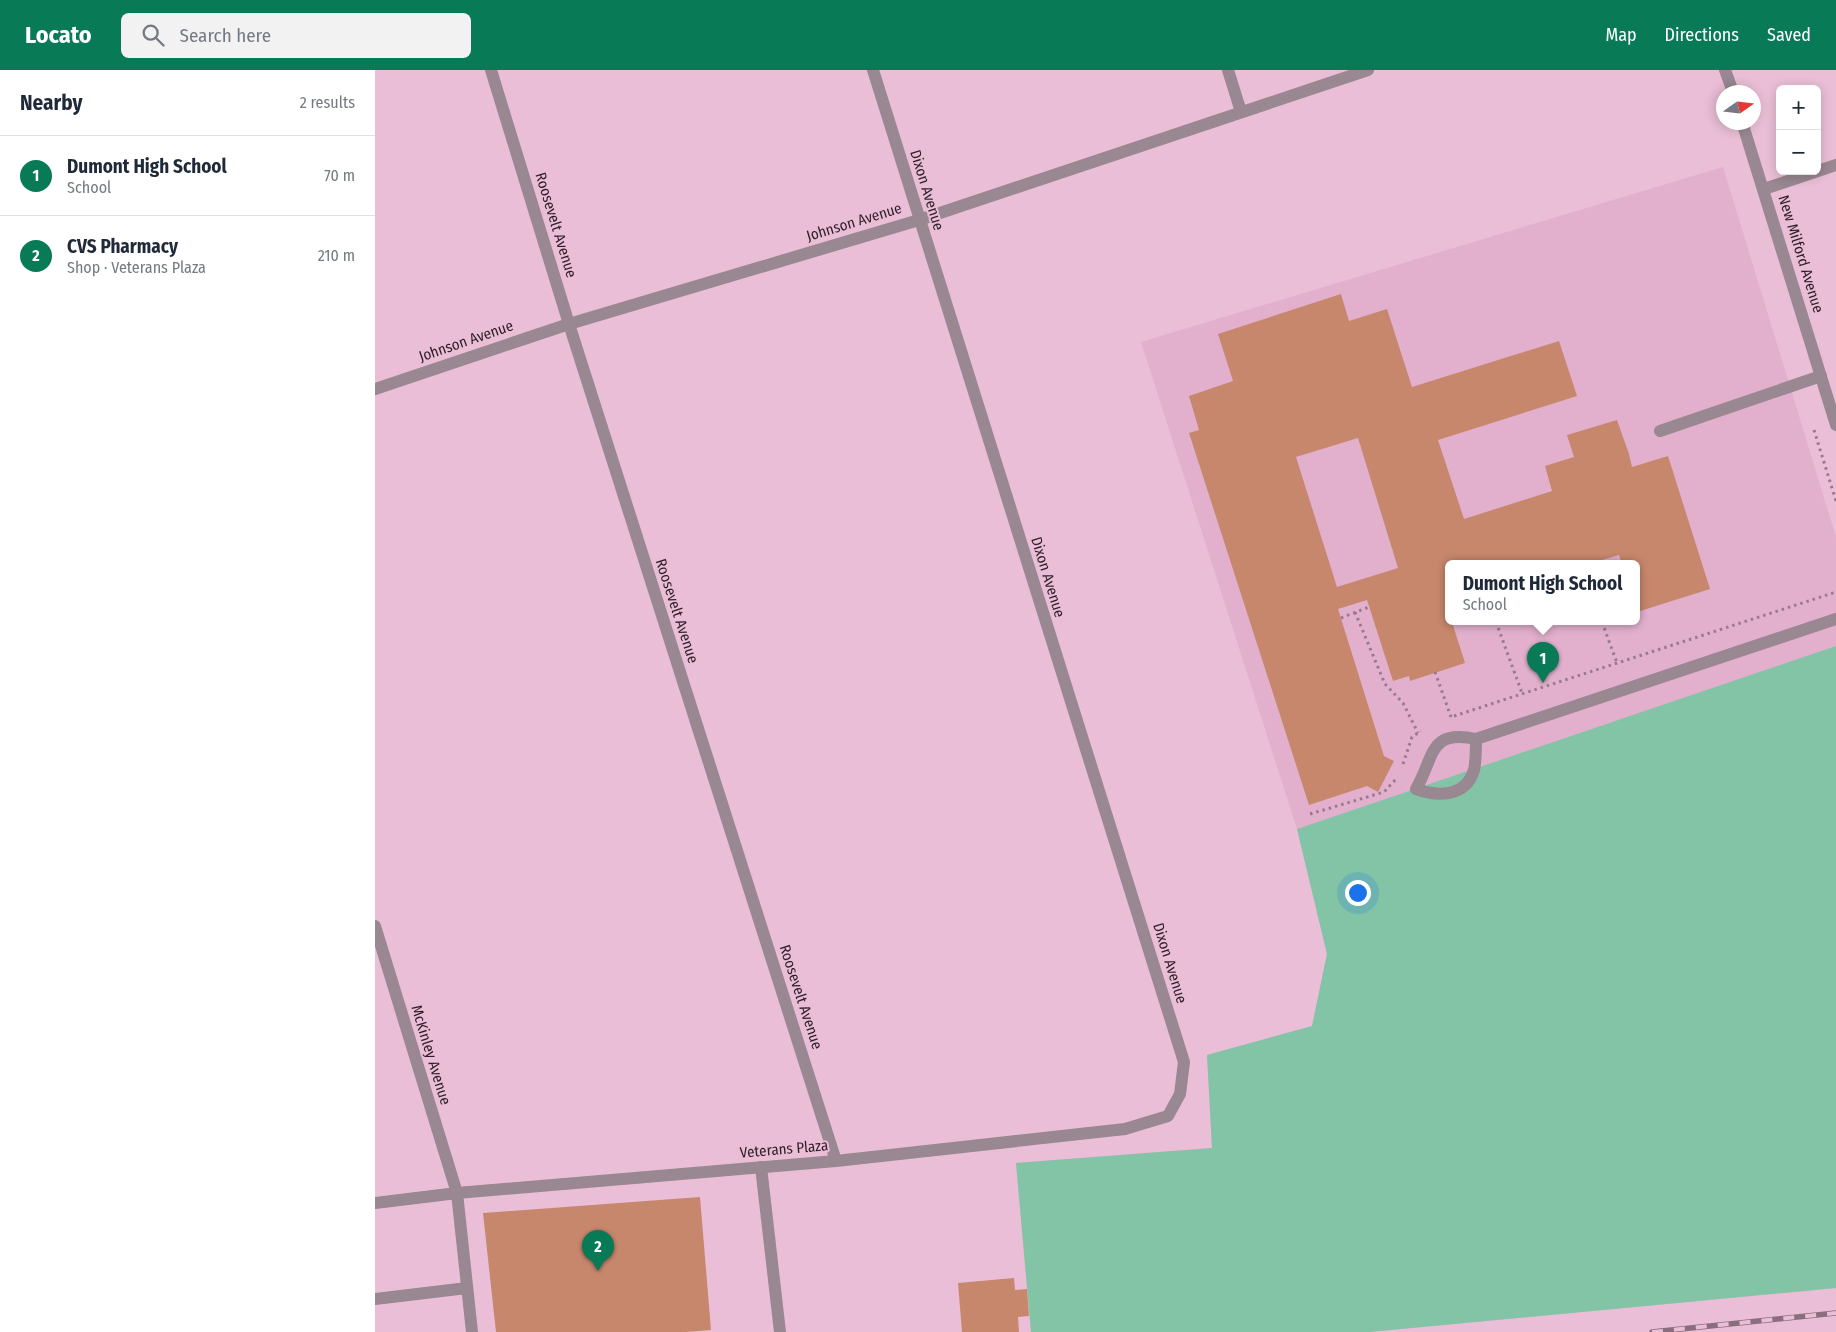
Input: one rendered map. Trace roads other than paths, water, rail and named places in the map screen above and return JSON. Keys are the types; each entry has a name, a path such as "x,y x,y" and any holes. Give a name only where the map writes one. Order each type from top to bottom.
{"street":[{"name":"Roosevelt Avenue","path":"491,70 569,324 836,1161"},
{"name":"Dixon Avenue","path":"873,70 1183,1062 1180,1094"},
{"path":"1228,70 1241,112"},
{"name":"Johnson Avenue","path":"375,389 569,324 919,220 1368,70"},
{"path":"1725,70 1730,85"},
{"name":"New Milford Avenue","path":"1746,130 1836,425"},
{"path":"1764,189 1836,165"},
{"path":"1660,431 1821,376"},
{"path":"1476,739 1474,769 1468,783 1455,792 1430,794 1416,789 1435,746 1445,739 1461,736 1476,739 1836,618"},
{"name":"McKinley Avenue","path":"375,926 457,1194 472,1332"},
{"name":"Veterans Plaza","path":"375,1203 457,1194 836,1161 1125,1129 1168,1116 1180,1094"},
{"path":"761,1167 779,1332"},
{"path":"375,1299 467,1288"}],"railway":[{"path":"1652,1332 1836,1313"}],"place":[{"name":"Dumont High School","path":"1543,683"},
{"name":"CVS Pharmacy","path":"598,1271"}]}
